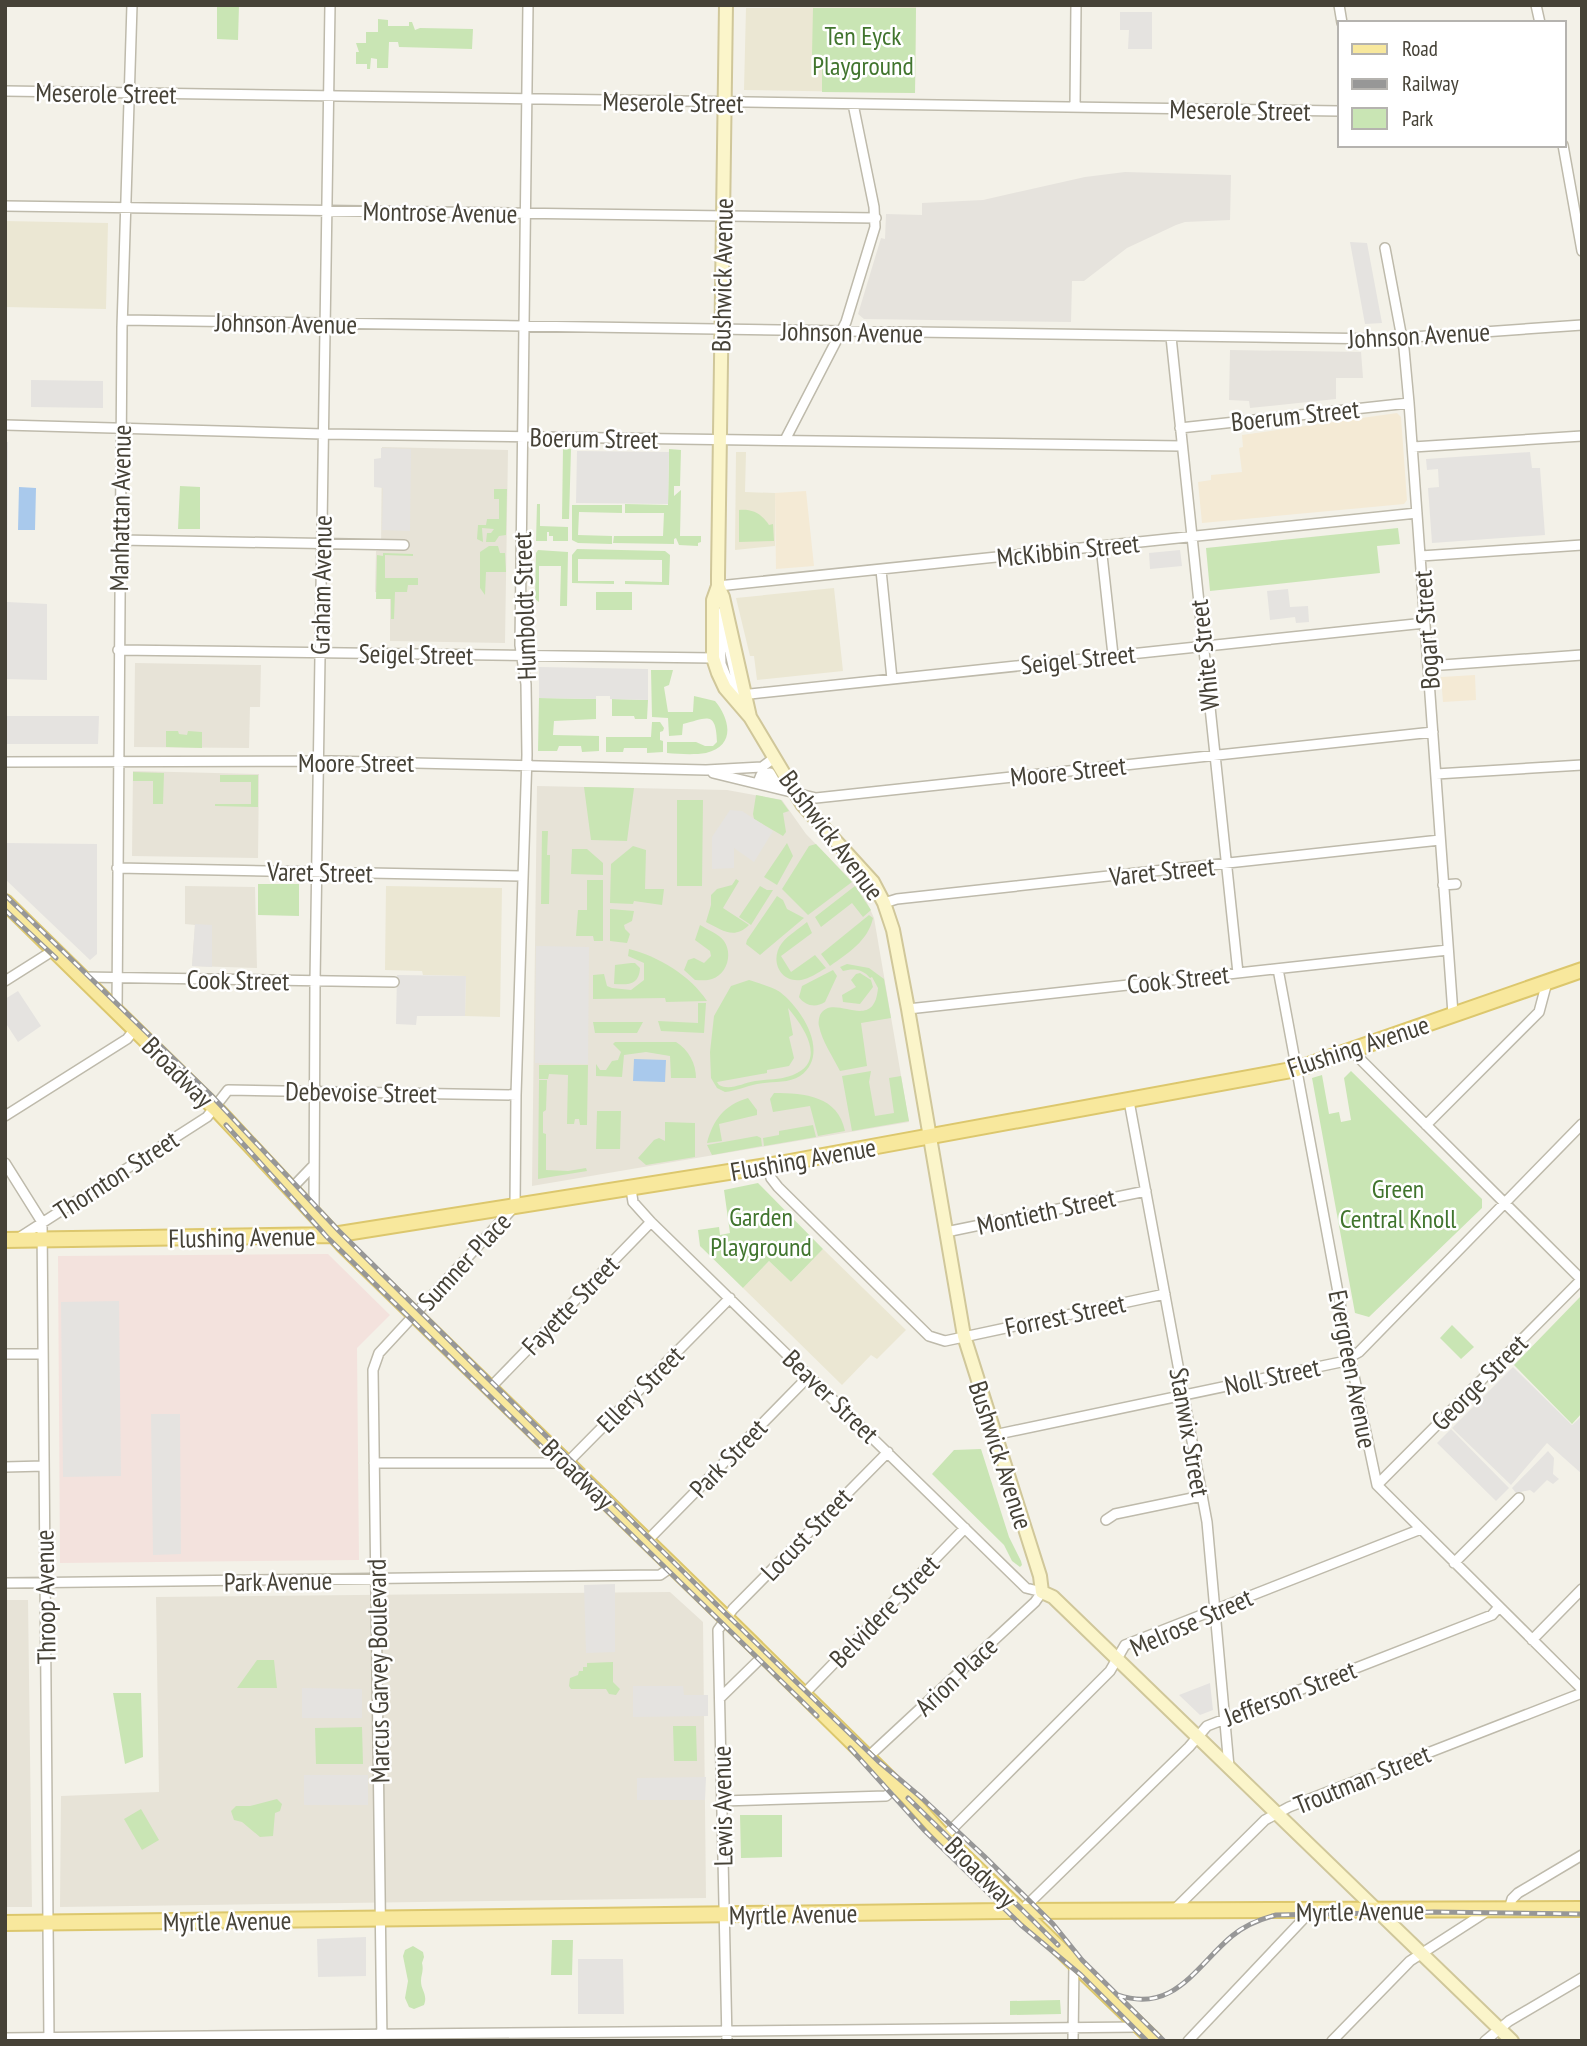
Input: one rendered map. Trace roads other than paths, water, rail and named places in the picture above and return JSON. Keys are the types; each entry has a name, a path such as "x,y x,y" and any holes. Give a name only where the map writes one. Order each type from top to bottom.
{"main road":[{"name":"Bushwick Avenue","path":"726,5 718,586 713,600 713,658 718,673 738,695 802,804 873,883 884,903 893,930 908,1009 964,1336 1040,1576 1042,1592"},
{"name":"Bushwick Avenue","path":"718,586 723,597 738,695"},
{"name":"Broadway","path":"5,902 214,1107 333,1235 898,1786 944,1837 1155,2041"},
{"name":"Flushing Avenue","path":"10,1240 333,1235 768,1166 1297,1069 1582,970"},
{"path":"1042,1592 1053,1597 1117,1658 1512,2041"},
{"name":"Myrtle Avenue","path":"5,1923 1020,1911 1582,1909"}],"street":[{"name":"Manhattan Avenue","path":"117,1011 121,428 132,5"},
{"name":"Graham Avenue","path":"314,1216 330,5"},
{"name":"Humboldt Street","path":"515,1206 527,767 526,684 521,655 521,437 528,5"},
{"path":"1075,107 1076,5"},
{"name":"Meserole Street","path":"5,91 1338,111"},
{"path":"785,440 841,332 870,246 876,218 853,104"},
{"path":"1563,147 1582,248"},
{"name":"Montrose Avenue","path":"5,206 876,218"},
{"name":"Bogart Street","path":"1385,248 1402,338 1413,447 1453,1014"},
{"name":"Johnson Avenue","path":"123,320 1171,337 1402,338 1582,325"},
{"name":"White Street","path":"1171,337 1238,973"},
{"name":"Boerum Street","path":"1180,428 1409,403"},
{"name":"Boerum Street","path":"5,425 323,434 1182,446"},
{"path":"1413,447 1582,436"},
{"name":"McKibbin Street","path":"718,586 1417,513"},
{"path":"120,540 404,545"},
{"path":"1421,556 1582,545"},
{"path":"1101,546 1113,655"},
{"path":"881,570 892,679"},
{"path":"719,613 738,688 732,689 721,664 719,613"},
{"name":"Seigel Street","path":"738,695 1425,623"},
{"name":"Seigel Street","path":"118,650 713,658"},
{"path":"1428,666 1582,655"},
{"name":"Moore Street","path":"706,770 817,798 1433,732"},
{"name":"Moore Street","path":"5,762 318,761 706,770 762,767 774,758"},
{"path":"1436,774 1582,765"},
{"name":"Varet Street","path":"884,903 897,899 1440,841"},
{"name":"Varet Street","path":"117,868 523,876"},
{"path":"1443,885 1456,884"},
{"path":"5,981 54,950"},
{"name":"Cook Street","path":"908,1009 1448,950"},
{"name":"Evergreen Avenue","path":"1278,968 1350,1357 1377,1485 1582,1691"},
{"name":"Cook Street","path":"82,977 394,982"},
{"path":"1426,1125 1538,1012 1547,982"},
{"path":"5,1116 127,1039 135,1029"},
{"path":"1350,1049 1582,1279"},
{"name":"Debevoise Street","path":"214,1107 228,1090 516,1095"},
{"name":"Stanwix Street","path":"1129,1101 1207,1522 1229,1767"},
{"name":"Thornton Street","path":"10,1240 43,1222 207,1117 214,1107"},
{"name":"Noll Street","path":"994,1435 1341,1362 1359,1352 1582,1124"},
{"path":"5,1163 43,1222"},
{"path":"290,1190 314,1166"},
{"name":"Forrest Street","path":"768,1166 771,1178 778,1187 929,1336 945,1341 1166,1294"},
{"name":"Beaver Street","path":"631,1189 633,1202 808,1376 1026,1588 1042,1592"},
{"name":"Montieth Street","path":"946,1232 1146,1191"},
{"name":"Sumner Place","path":"414,1315 515,1206"},
{"name":"Throop Avenue","path":"43,1222 49,2039"},
{"name":"Fayette Street","path":"489,1389 652,1222"},
{"name":"George Street","path":"1377,1485 1582,1279"},
{"name":"Ellery Street","path":"567,1463 730,1298"},
{"name":"Marcus Garvey Boulevard","path":"382,2037 373,1384 375,1361 379,1353 414,1315"},
{"path":"5,1354 43,1354"},
{"name":"Park Street","path":"647,1541 808,1376"},
{"name":"Locust Street","path":"726,1618 888,1451"},
{"path":"374,1463 567,1463"},
{"path":"5,1467 44,1466"},
{"path":"1106,1520 1115,1514 1202,1496"},
{"path":"1454,1563 1519,1498"},
{"name":"Belvidere Street","path":"803,1695 965,1528"},
{"name":"Melrose Street","path":"944,1837 1110,1671 1125,1645 1421,1529"},
{"name":"Park Avenue","path":"5,1583 660,1575 673,1566"},
{"path":"1532,1640 1582,1589"},
{"name":"Arion Place","path":"868,1757 1035,1602 1042,1592"},
{"name":"Jefferson Street","path":"1020,1911 1207,1726 1492,1615 1499,1607"},
{"name":"Lewis Avenue","path":"726,1618 718,1630 727,2036"},
{"path":"720,1698 764,1655"},
{"name":"Troutman Street","path":"1172,1912 1265,1820 1289,1807 1582,1691"},
{"path":"722,1801 886,1796 898,1786"},
{"path":"1509,1909 1512,1899 1518,1893 1582,1855"},
{"path":"1332,2041 1410,1961 1490,1910"},
{"path":"1188,2041 1310,1912"},
{"path":"1073,2041 1074,1963"},
{"path":"1485,2041 1582,1978"},
{"path":"5,2038 727,2036 1140,2027"}],"water":[{"path":"19,487 36,488 35,530 18,530"},
{"path":"634,1059 666,1060 665,1082 633,1081"}],"railway":[{"path":"5,895 211,1095 339,1231 721,1609 878,1761 923,1799 1053,1924 1082,1960 1164,2041"},
{"path":"5,910 56,958"},
{"path":"226,1125 327,1237 817,1716"},
{"path":"850,1748 925,1831 1021,1925 1081,1975 1147,2041"},
{"path":"908,1798 1058,1945"},
{"path":"1118,1995 1138,1999 1169,1993 1195,1973 1237,1932 1276,1915 1434,1912 1582,1914"}],"park label":[{"name":"Ten Eyck Playground","path":"863,50"},
{"name":"Green Central Knoll","path":"1398,1203"},
{"name":"Garden Playground","path":"761,1231"}]}
